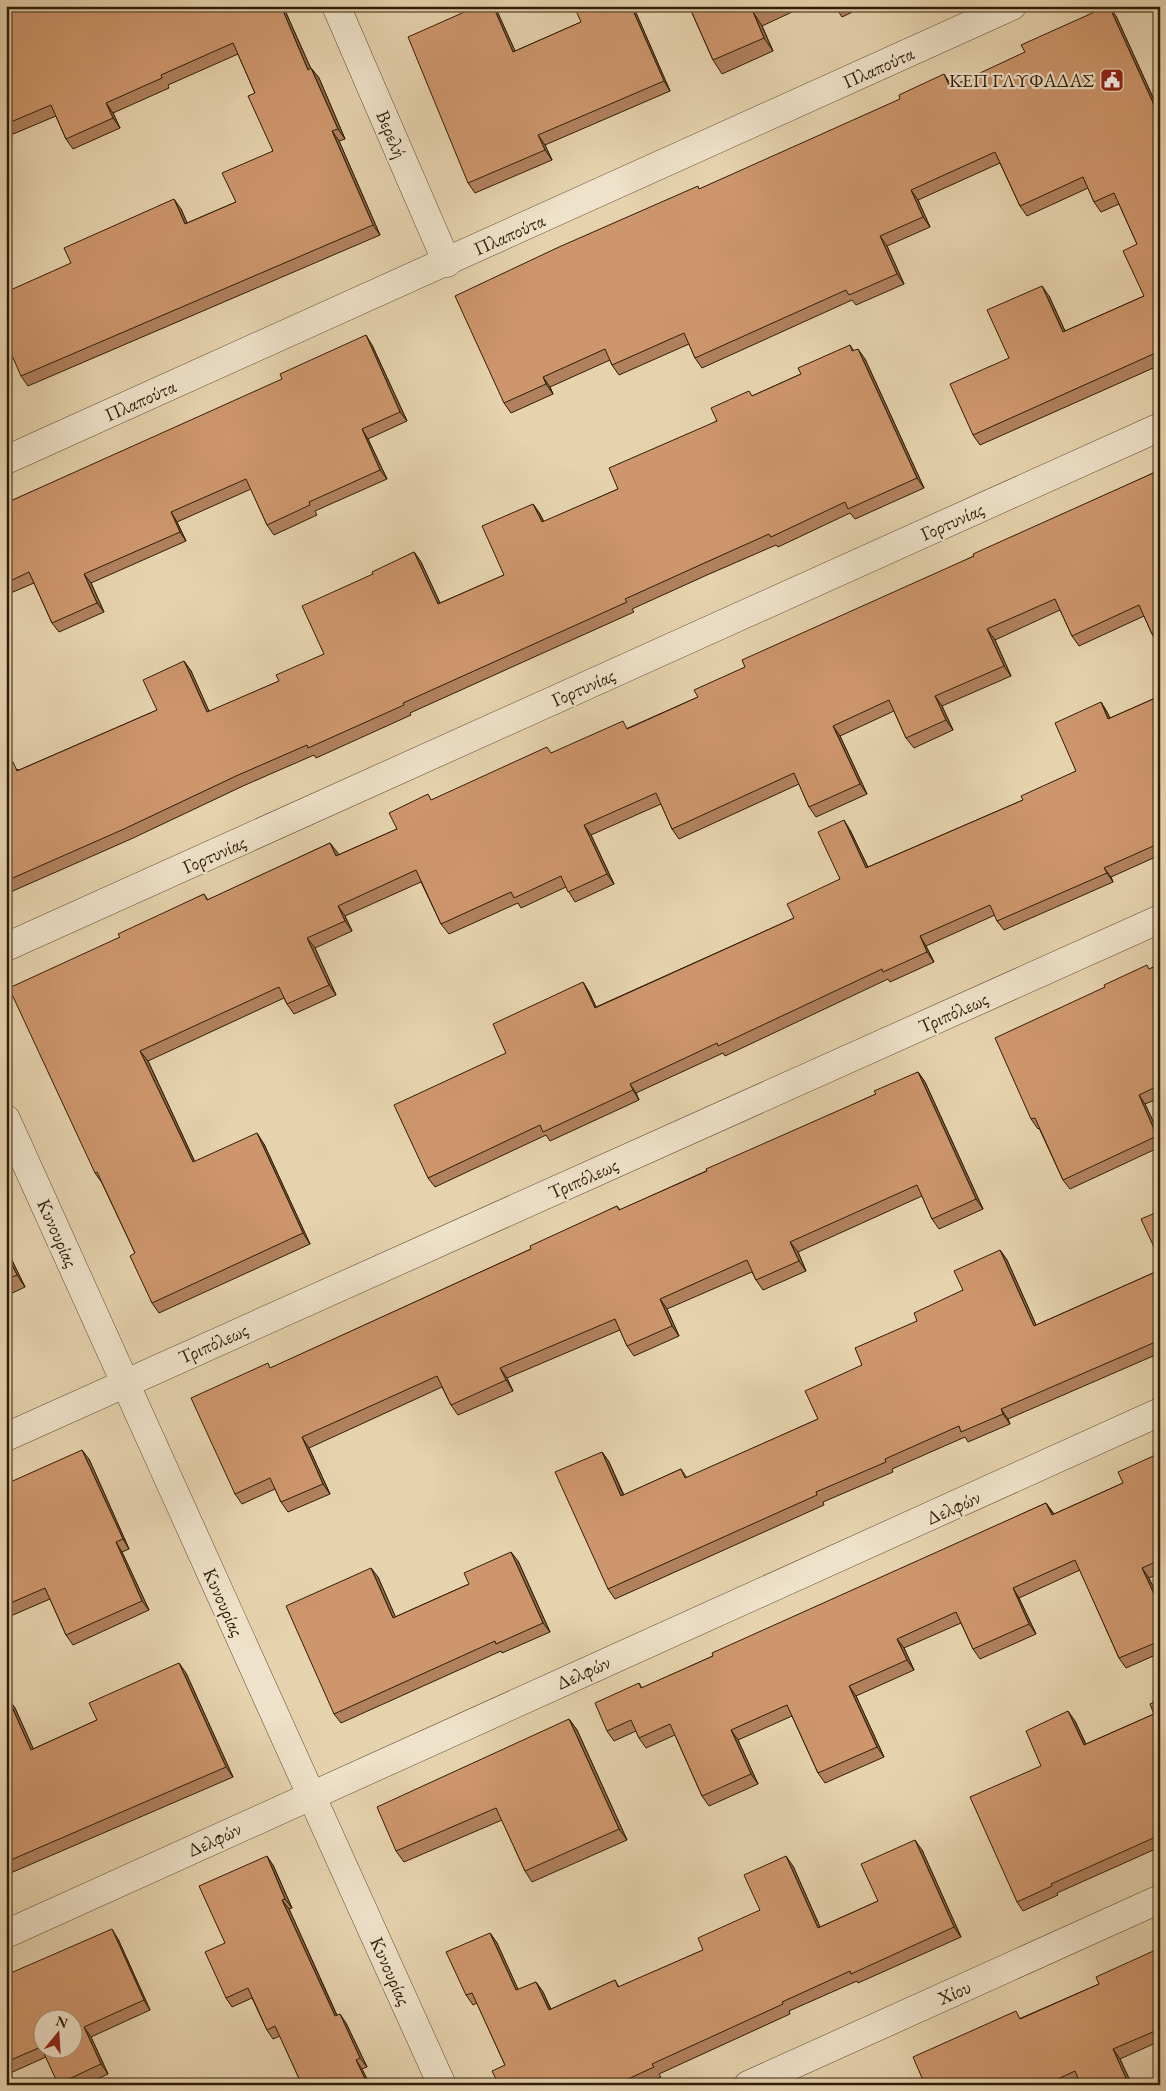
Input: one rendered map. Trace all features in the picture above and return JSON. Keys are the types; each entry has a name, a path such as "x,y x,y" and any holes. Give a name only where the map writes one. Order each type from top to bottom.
{"street":[{"name":"Βερελή","path":"336,6 447,262"},
{"name":"Πλαπούτα","path":"6,460 1012,6"},
{"name":"Γορτυνίας","path":"6,947 1160,427"},
{"name":"Τριπόλεως","path":"6,1437 1160,919"},
{"name":"Κυνουρίας","path":"6,1119 442,2085"},
{"name":"Δελφών","path":"6,1934 311,1794 1160,1412"},
{"name":"Χίου","path":"748,2085 1160,1899"}],"building":[{"path":"6,6 281,6 308,70 311,68 338,129 332,131 373,225 21,376 6,342 6,292 71,263 64,248 174,199 185,224 236,202 222,173 273,151 248,96 255,93 233,43 161,75 162,78 106,103 113,118 66,139 51,105 6,124"},
{"path":"478,6 493,6 513,52 581,22 574,6 631,6 664,81 538,135 545,150 468,183 408,37"},
{"path":"689,6 765,6 753,12 764,38 713,60"},
{"path":"1108,6 1160,118 1160,351 973,435 950,384 1009,358 987,310 1042,286 1063,332 1144,296 1123,251 1137,244 1114,193 1094,202 1083,177 1020,206 995,152 911,190 923,217 880,236 897,274 849,295 846,290 695,358 684,333 612,365 605,349 543,377 546,384 504,403 455,296 559,247 698,186 699,189 900,99 899,95 944,74 950,87 1025,52 1021,45"},
{"path":"366,335 400,412 362,429 380,470 309,502 310,505 267,525 246,479 171,512 180,532 84,574 97,603 52,623 29,572 6,583 6,503 282,379 280,374"},
{"path":"850,345 852,351 858,349 917,478 848,509 845,502 771,537 769,534 625,599 627,602 403,703 404,705 308,748 307,745 236,776 124,829 6,881 6,765 13,762 17,771 157,710 143,680 184,661 207,712 279,681 276,675 324,654 302,606 373,574 372,572 414,552 438,604 504,575 482,526 533,504 542,522 618,489 609,468 717,421 711,408 749,391 752,396 801,374 798,368"},
{"path":"1160,470 1160,630 1152,634 1139,605 1072,636 1055,599 987,629 1004,666 935,696 946,720 906,738 889,700 833,726 860,784 809,807 794,773 672,829 656,793 584,825 607,874 568,892 561,876 514,898 511,892 441,924 416,870 338,906 345,921 307,938 329,985 287,1004 279,987 140,1051 193,1162 257,1133 303,1233 152,1303 130,1256 135,1253 97,1172 95,1173 9,988 120,937 118,934 204,894 207,900 330,843 336,856 397,829 389,813 428,794 431,800 547,747 551,753 623,721 627,729 698,697 694,690 745,667 742,660"},
{"path":"1160,696 1160,843 1104,868 1107,873 997,921 990,905 920,936 927,952 883,972 882,969 718,1046 717,1043 630,1084 633,1090 543,1132 540,1125 428,1178 394,1105 506,1053 493,1024 583,982 595,1008 794,918 787,904 840,879 818,832 844,820 866,868 1023,800 1021,796 1076,771 1055,723 1101,702 1108,719"},
{"path":"1160,964 1160,1085 1139,1095 1157,1136 1063,1180 1035,1118 1031,1119 995,1038 1105,987 1104,985 1147,965 1149,969"},
{"path":"918,1072 976,1199 932,1219 917,1185 790,1242 799,1261 756,1280 747,1260 660,1299 672,1326 627,1346 615,1319 500,1368 506,1380 451,1405 437,1376 302,1437 323,1484 281,1502 270,1478 235,1494 191,1398 268,1363 270,1368 531,1249 530,1246 617,1206 619,1210 707,1171 706,1169 876,1094 874,1091"},
{"path":"1160,1211 1160,1260 1141,1219"},
{"path":"1000,1250 1034,1326 1160,1270 1160,1340 1001,1409 1003,1414 961,1432 959,1426 885,1459 886,1462 816,1492 817,1495 608,1589 555,1472 602,1452 621,1496 681,1469 685,1478 818,1419 805,1391 862,1365 855,1348 917,1321 914,1313 963,1290 954,1271"},
{"path":"6,1253 17,1275 6,1280"},
{"path":"82,1450 123,1539 116,1542 142,1601 66,1635 45,1588 6,1605 6,1484"},
{"path":"1160,1453 1160,1560 1142,1568 1160,1607 1160,1641 1119,1658 1075,1560 1013,1588 1029,1624 973,1649 956,1612 897,1639 907,1660 849,1686 877,1747 818,1773 787,1705 731,1730 751,1774 702,1796 670,1724 639,1738 631,1720 607,1731 595,1703 639,1683 641,1688 713,1656 712,1653 1046,1503 1052,1515 1123,1483 1118,1472"},
{"path":"511,1552 543,1623 496,1644 495,1641 334,1714 286,1606 371,1568 393,1618 469,1584 464,1573"},
{"path":"179,1663 226,1767 6,1862 6,1698 8,1698 31,1750 97,1720 89,1703"},
{"path":"1160,1699 1160,1835 1051,1884 1052,1886 1017,1902 970,1797 1041,1766 1026,1731 1068,1711 1084,1745 1154,1714 1150,1704"},
{"path":"569,1719 619,1829 525,1871 496,1808 396,1851 377,1807"},
{"path":"915,1840 954,1927 851,1974 850,1971 782,2002 783,2004 652,2064 654,2067 615,2085 499,2085 492,2071 505,2065 472,1993 466,1995 446,1952 490,1933 516,1990 536,1982 549,2010 615,1980 618,1987 703,1950 698,1938 760,1910 744,1875 786,1856 818,1928 878,1901 861,1864"},
{"path":"267,1856 285,1899 282,1900 335,2016 340,2014 360,2058 356,2060 368,2085 302,2085 275,2026 267,2030 248,1988 226,1998 205,1952 225,1943 199,1886"},
{"path":"112,1929 144,2000 84,2027 101,2064 58,2084 46,2058 82,2058 82,2008 32,2008 32,2051 6,2062 6,1975"},
{"path":"1160,1948 1160,2029 1113,2049 1129,2085 1081,2085 1075,2071 1045,2085 925,2085 913,2057 1016,2011 1020,2019 1099,1984 1096,1977"}],"place":[{"name":"ΚΕΠ ΓΛΥΦΑΔΑΣ","path":"1112,80"}]}
